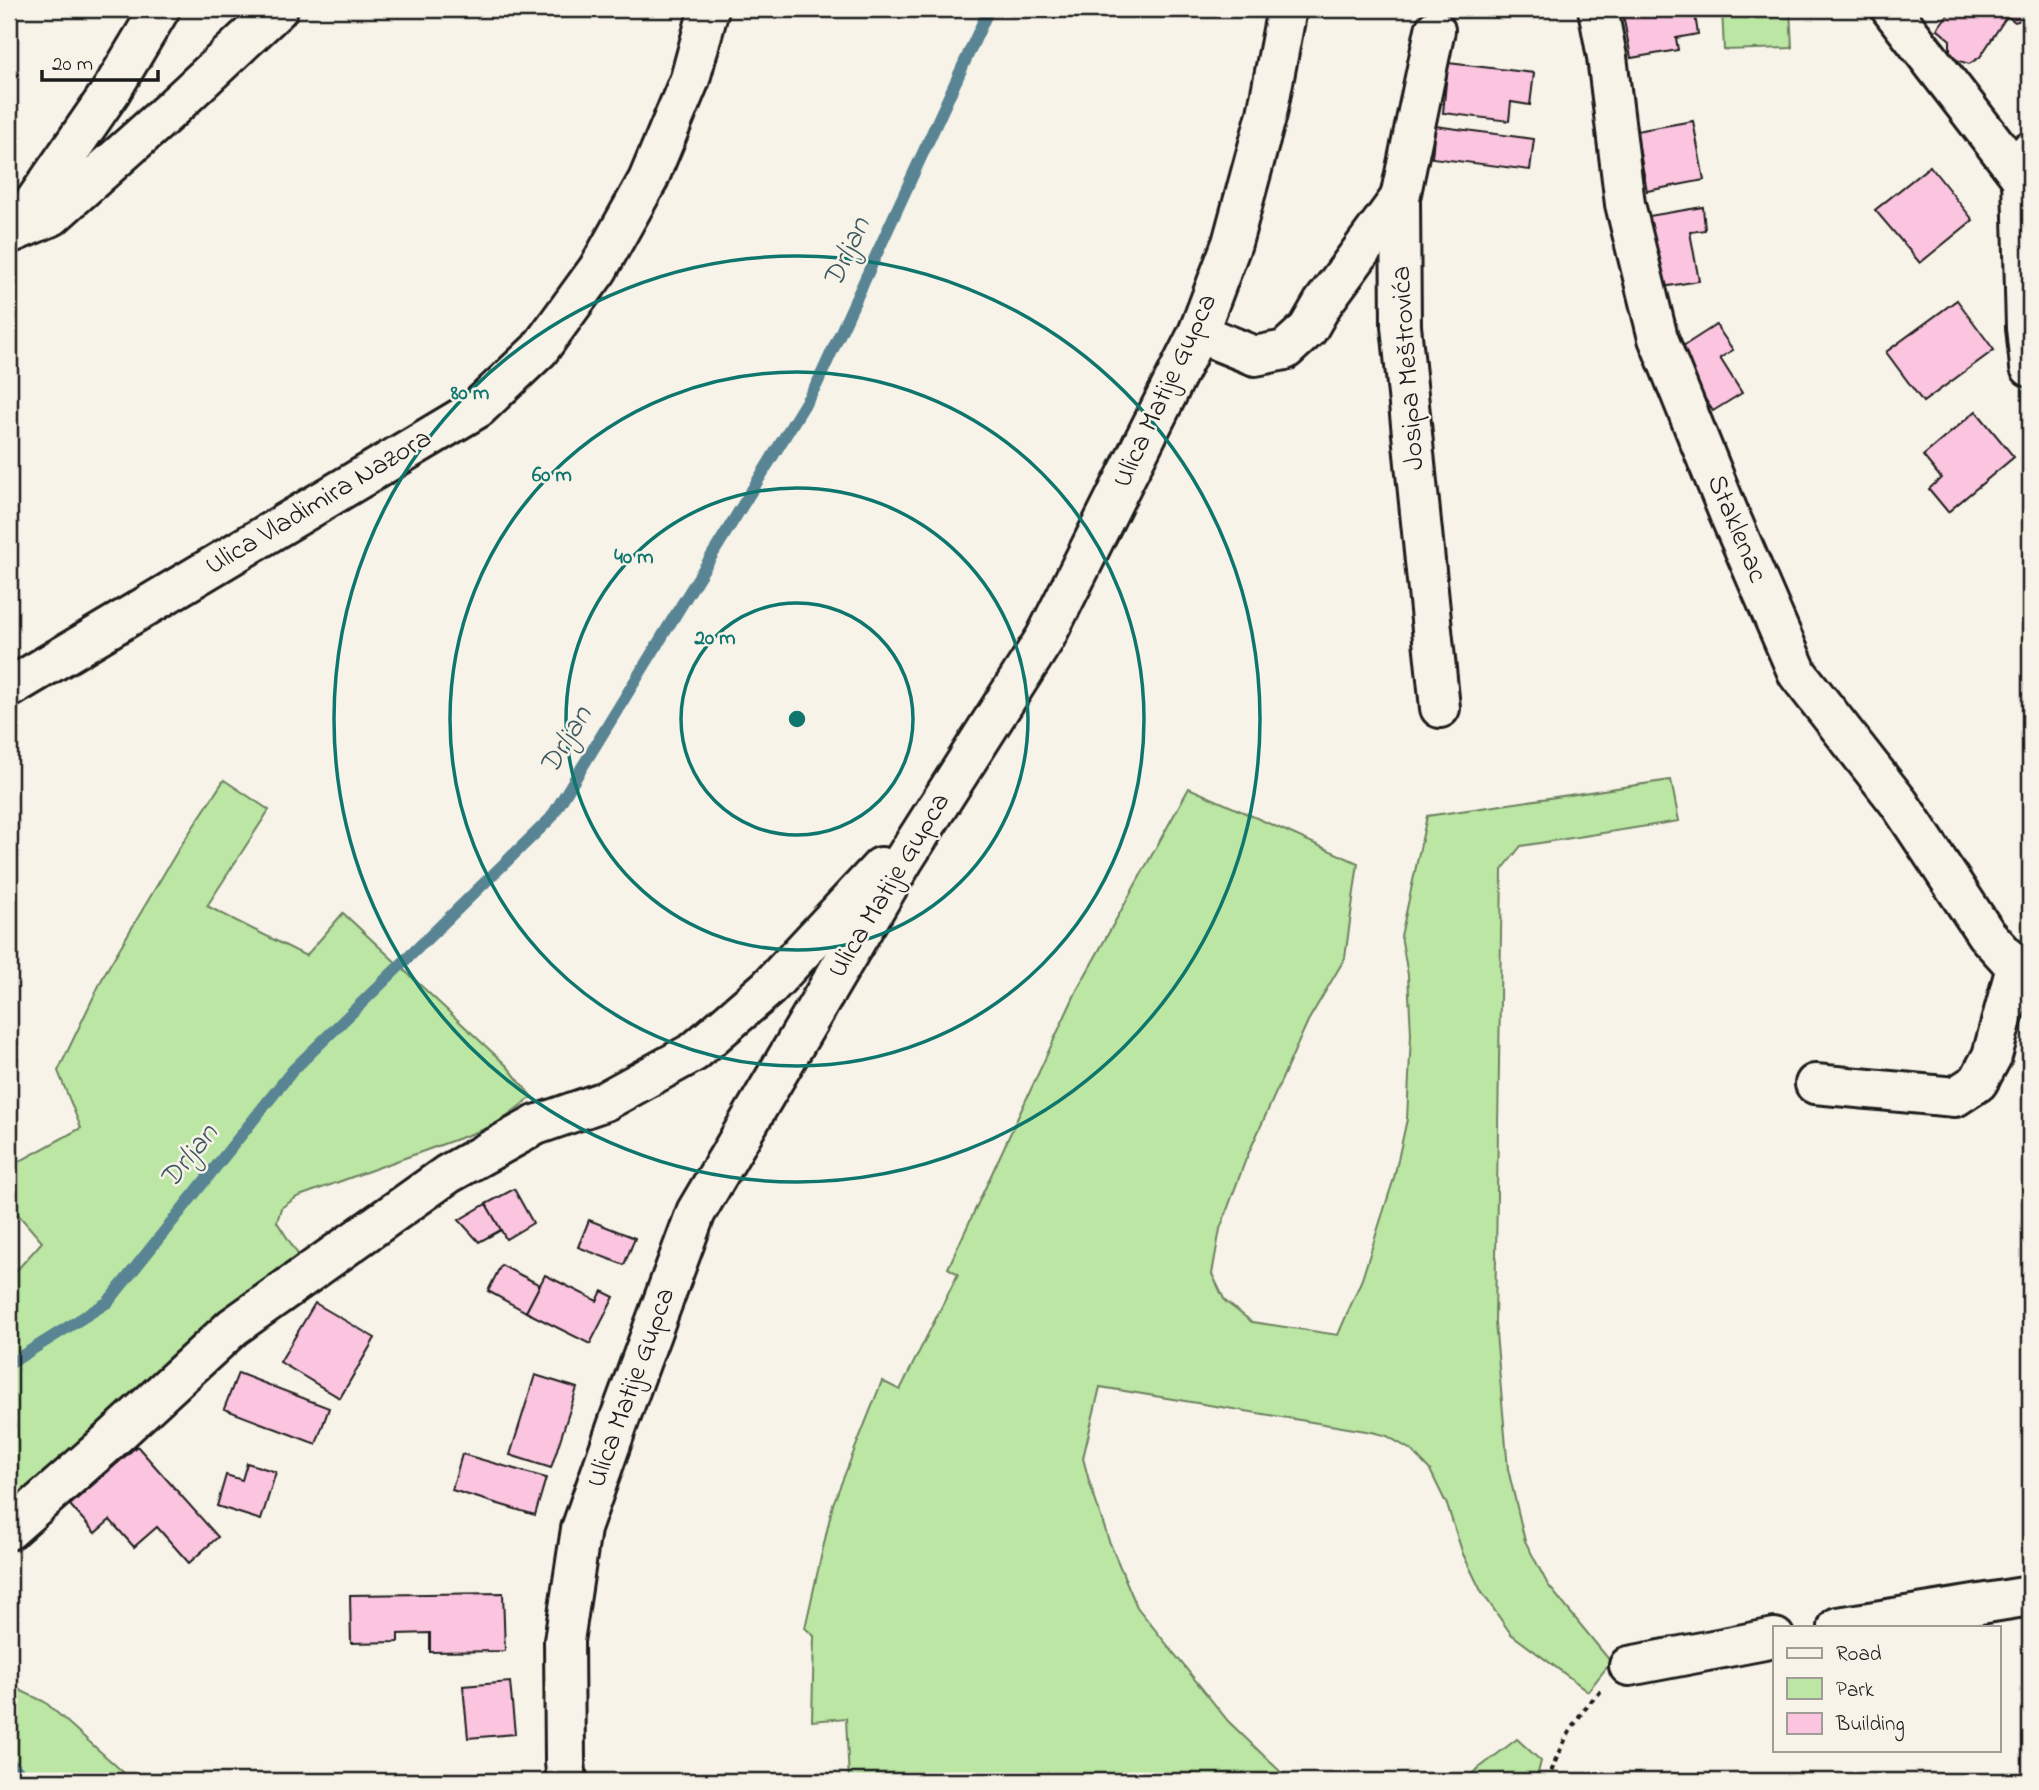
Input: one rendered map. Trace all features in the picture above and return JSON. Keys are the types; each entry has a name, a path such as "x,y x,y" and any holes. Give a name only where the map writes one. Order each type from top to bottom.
{"street":[{"path":"12,232 111,92 160,9"},
{"path":"12,232 52,216 278,9"},
{"name":"Ulica Vladimira Nazora","path":"9,688 478,408 539,350 598,269 648,180 690,79 709,9"},
{"name":"Ulica Matije Gupca","path":"567,1781 564,1641 581,1529 696,1212 903,861 1045,638 1198,333 1231,243 1267,114 1287,9"},
{"name":"Staklenac","path":"1598,9 1625,204 1658,338 1729,514 1798,674 1899,803 1986,934 2023,972"},
{"path":"1891,9 2026,165 2026,327 2030,368"},
{"name":"Josipa Meštrovića","path":"1435,30 1400,198 1401,326 1440,708"},
{"path":"1198,333 1255,356 1285,351 1308,328 1323,303 1400,198"},
{"path":"9,1530 233,1327 448,1174 536,1125 605,1101 694,1052 769,987 882,867 903,861"},
{"path":"1815,1084 1955,1097 1978,1082 1992,1056 2023,972"},
{"path":"1844,1626 2030,1597"},
{"path":"1629,1666 1773,1638"}],"path":[{"path":"1548,1781 1553,1765 1587,1704 1629,1666"}],"green space":[{"path":"1722,9 1790,9 1792,48 1724,50"},
{"path":"224,780 269,810 207,906 306,956 343,913 507,1066 532,1097 493,1126 297,1197 281,1208 277,1222 299,1256 256,1289 9,1505 9,1279 42,1242 9,1204 9,1167 81,1128 58,1071 105,973 178,850"},
{"path":"1671,780 1679,821 1521,846 1502,870 1495,1322 1508,1469 1525,1541 1548,1585 1611,1662 1588,1691 1511,1634 1481,1591 1463,1554 1447,1505 1430,1470 1411,1450 1387,1436 1372,1432 1100,1387 1083,1458 1109,1541 1137,1607 1228,1721 1290,1781 849,1781 846,1718 812,1721 814,1636 805,1628 833,1504 882,1381 900,1390 958,1274 948,1268 1077,990 1189,788 1358,863 1345,958 1308,1021 1246,1159 1220,1229 1212,1274 1225,1301 1252,1322 1338,1335 1362,1279 1394,1178 1407,1119 1411,1034 1408,975 1401,936 1427,816"},
{"path":"9,1685 45,1702 133,1781 9,1781"},
{"path":"1517,1739 1541,1761 1536,1781 1462,1781"}],"building":[{"path":"1622,9 1694,9 1698,34 1676,38 1678,50 1631,58"},
{"path":"1952,9 2030,9 2030,17 2015,22 2007,16 1980,57 1969,64 1950,58 1950,40 1937,29"},
{"path":"1448,63 1534,73 1530,105 1511,102 1509,121 1443,113"},
{"path":"1693,121 1704,180 1647,191 1636,131"},
{"path":"1435,126 1534,139 1530,170 1432,158"},
{"path":"1930,166 1973,220 1920,263 1875,210"},
{"path":"1703,207 1705,230 1690,232 1699,281 1662,287 1649,216"},
{"path":"1957,300 1994,350 1923,402 1886,352"},
{"path":"1716,325 1733,350 1720,358 1742,393 1713,411 1674,352"},
{"path":"1976,411 2014,457 1948,512 1929,489 1941,478 1923,456"},
{"path":"514,1189 533,1223 506,1239 486,1204"},
{"path":"486,1204 501,1230 479,1242 459,1220"},
{"path":"589,1220 635,1238 624,1265 578,1247"},
{"path":"501,1265 540,1285 526,1312 488,1291"},
{"path":"545,1275 597,1301 602,1291 614,1297 590,1344 526,1312"},
{"path":"315,1303 375,1338 340,1398 280,1362"},
{"path":"238,1373 329,1408 316,1444 224,1409"},
{"path":"535,1375 577,1388 551,1468 510,1455"},
{"path":"137,1446 218,1537 189,1563 157,1527 134,1547 110,1520 95,1533 70,1505"},
{"path":"462,1454 546,1478 535,1515 452,1490"},
{"path":"247,1463 276,1472 261,1520 217,1506 226,1475 242,1480"},
{"path":"503,1593 505,1651 430,1652 430,1633 398,1634 398,1642 351,1643 350,1595"},
{"path":"510,1682 515,1734 468,1738 463,1686"}],"waterway":[{"name":"Drljan","path":"9,1364 108,1302 293,1070 551,818 817,384 989,9"},
{"path":"9,1762 27,1781"}]}
